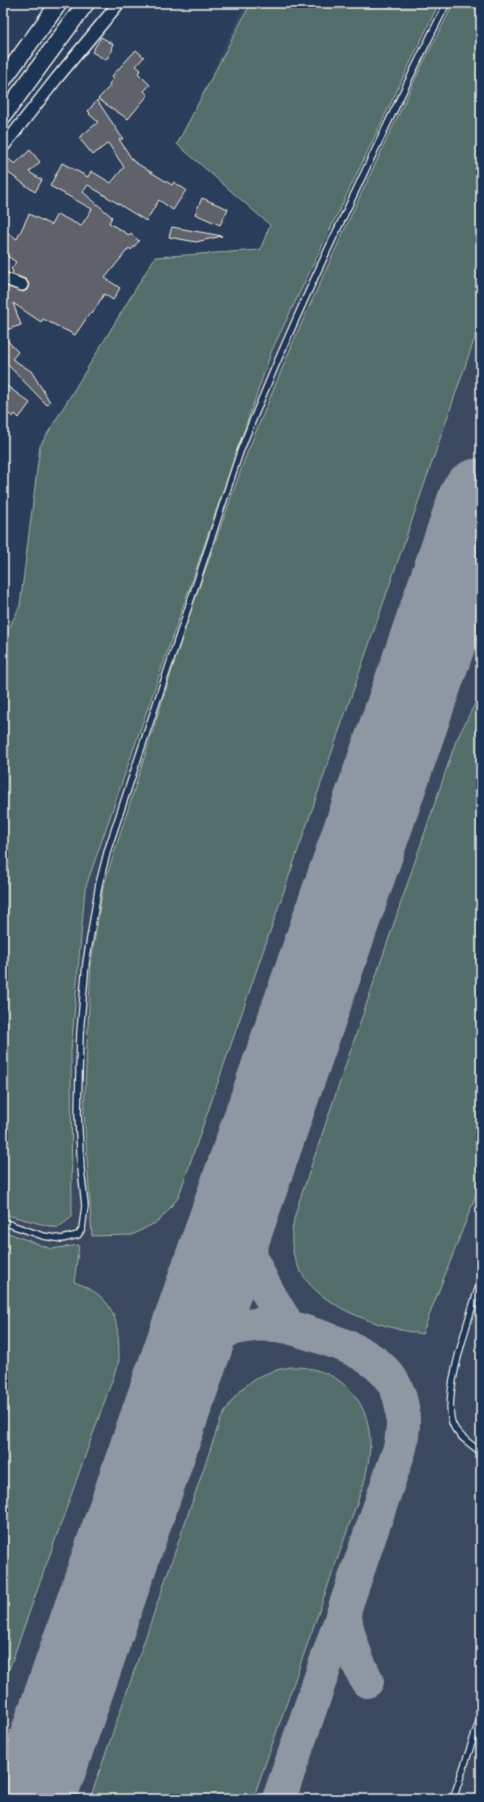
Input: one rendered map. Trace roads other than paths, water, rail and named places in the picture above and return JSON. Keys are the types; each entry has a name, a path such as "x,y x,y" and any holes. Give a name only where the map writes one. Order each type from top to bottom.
{"street":[{"path":"3,80 59,3"},
{"path":"3,116 86,3"},
{"path":"3,147 57,78 119,3"},
{"path":"3,278 22,285"}],"lane":[{"path":"3,1222 44,1236 62,1239 78,1235 82,1229 85,1206 80,1169 78,1114 80,1033 91,924 108,849 240,452 263,394 326,250 413,69 447,3"},
{"path":"481,1279 452,1381 450,1411 454,1429 481,1452"},
{"path":"453,1799 481,1716"}]}
